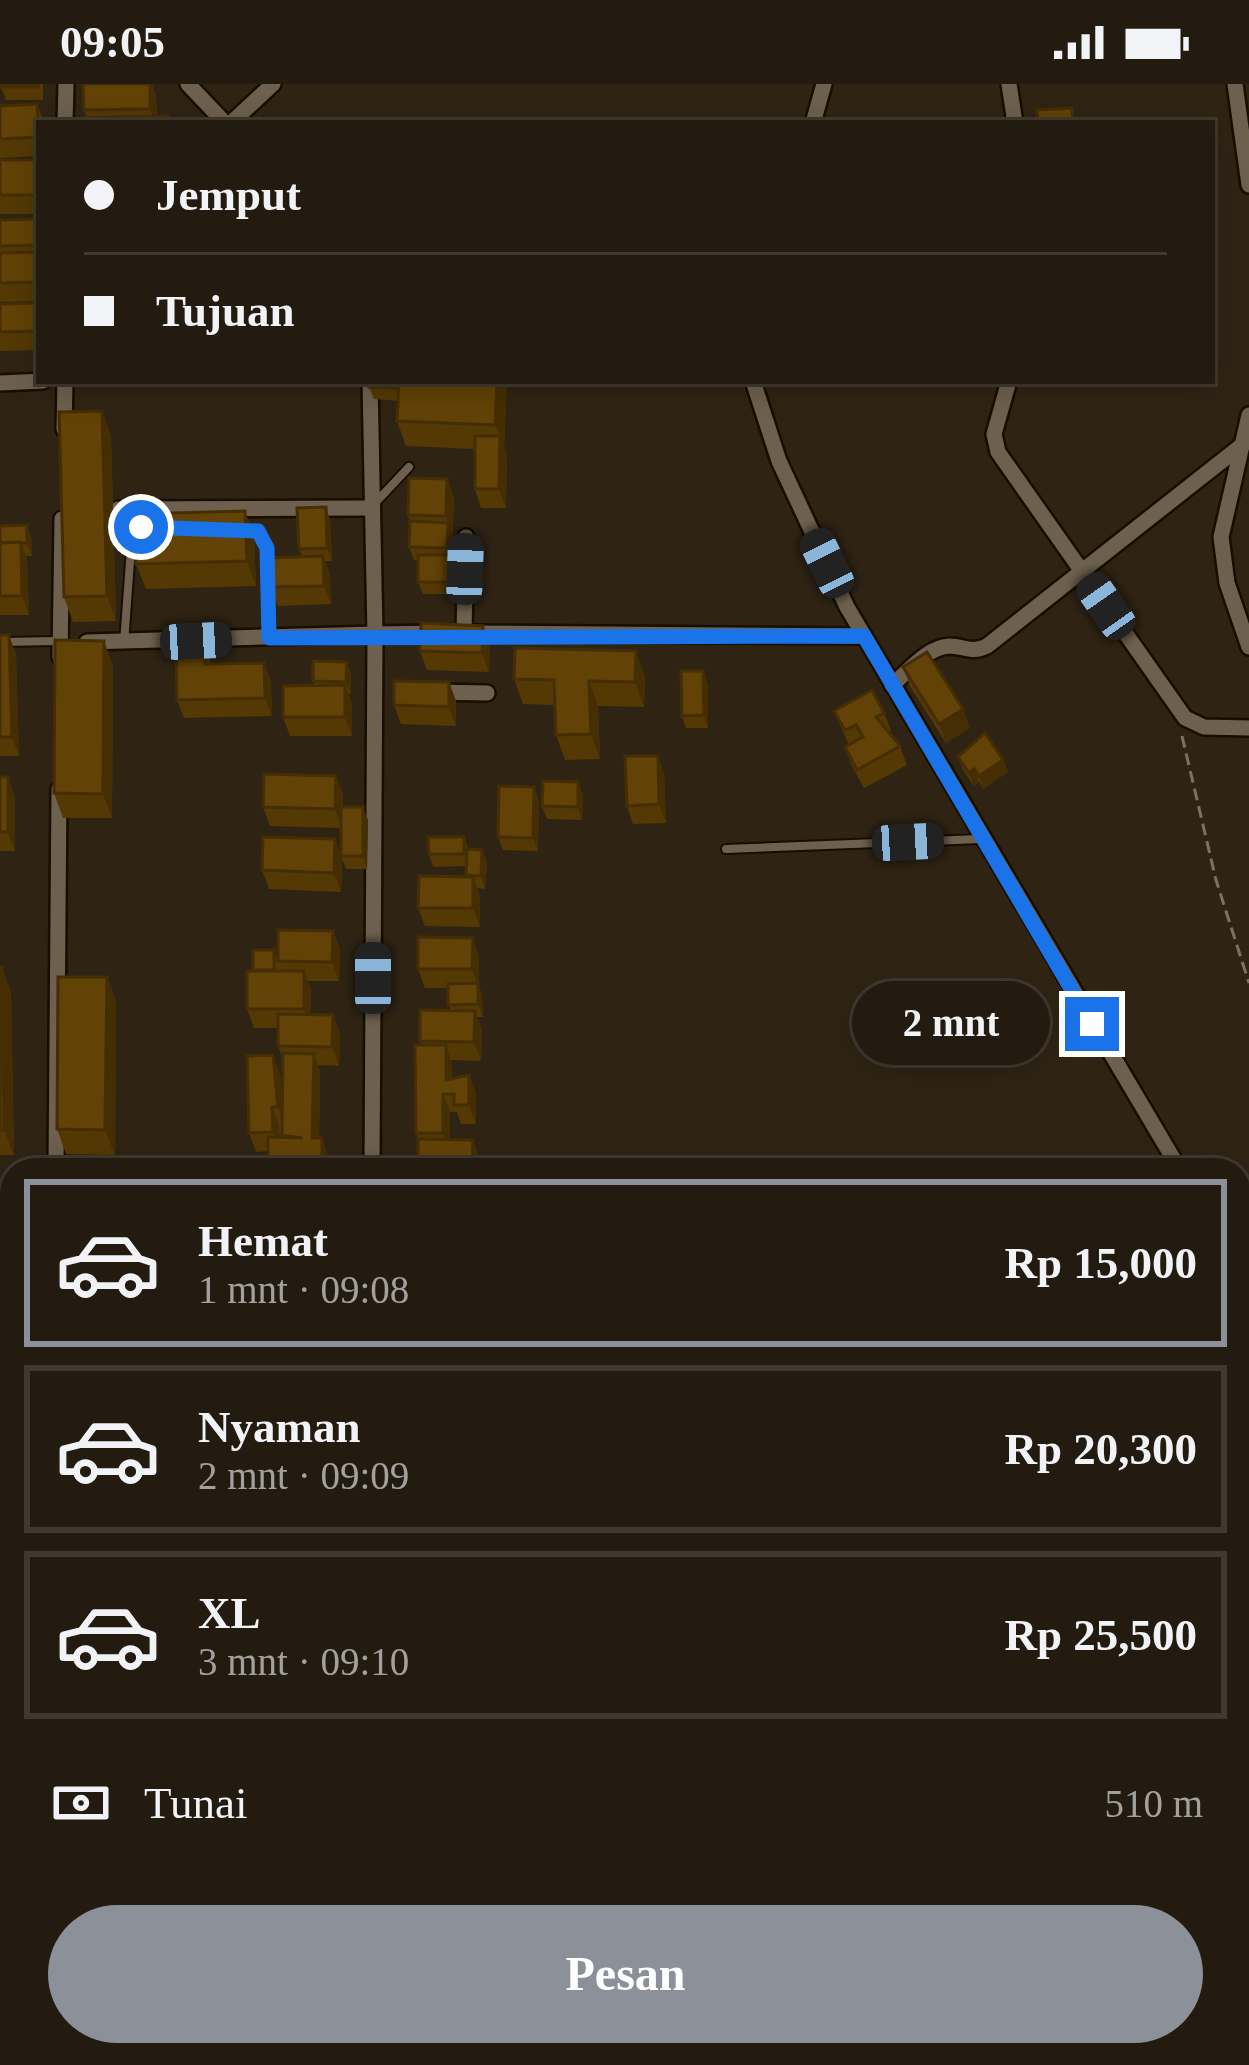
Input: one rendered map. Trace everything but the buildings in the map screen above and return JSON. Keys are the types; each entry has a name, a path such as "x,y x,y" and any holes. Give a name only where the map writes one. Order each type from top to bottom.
{"street":[{"path":"65,120 66,84"},
{"path":"188,84 225,120"},
{"path":"231,120 273,84"},
{"path":"814,120 824,84"},
{"path":"1009,84 1015,120"},
{"path":"1235,84 1249,185"},
{"path":"0,383 36,381"},
{"path":"64,452 65,384"},
{"path":"370,384 375,634 372,1158"},
{"path":"754,384 779,461 864,636 1173,1158"},
{"path":"1008,384 994,434 998,452 1082,572 1185,718 1204,727 1249,728"},
{"path":"1249,415 1220,537 1228,584 1249,647"},
{"path":"892,686 935,650 947,646 975,652 987,646 1246,442"},
{"path":"60,687 63,500"},
{"path":"118,509 370,508"},
{"path":"464,633 466,537"},
{"path":"60,641 124,644 464,633 864,636"},
{"path":"375,691 487,693"},
{"path":"56,1158 59,779"}],"lane":[{"path":"370,508 409,466"},
{"path":"124,644 131,548 141,527"},
{"path":"231,528 254,528 267,548 269,638"},
{"path":"0,642 60,641"},
{"path":"726,849 982,839"}],"path":[{"path":"1178,708 1216,880 1249,983"}],"route":[{"path":"141,527 258,531 267,548 269,638 420,633 864,636 1092,1024"}]}
